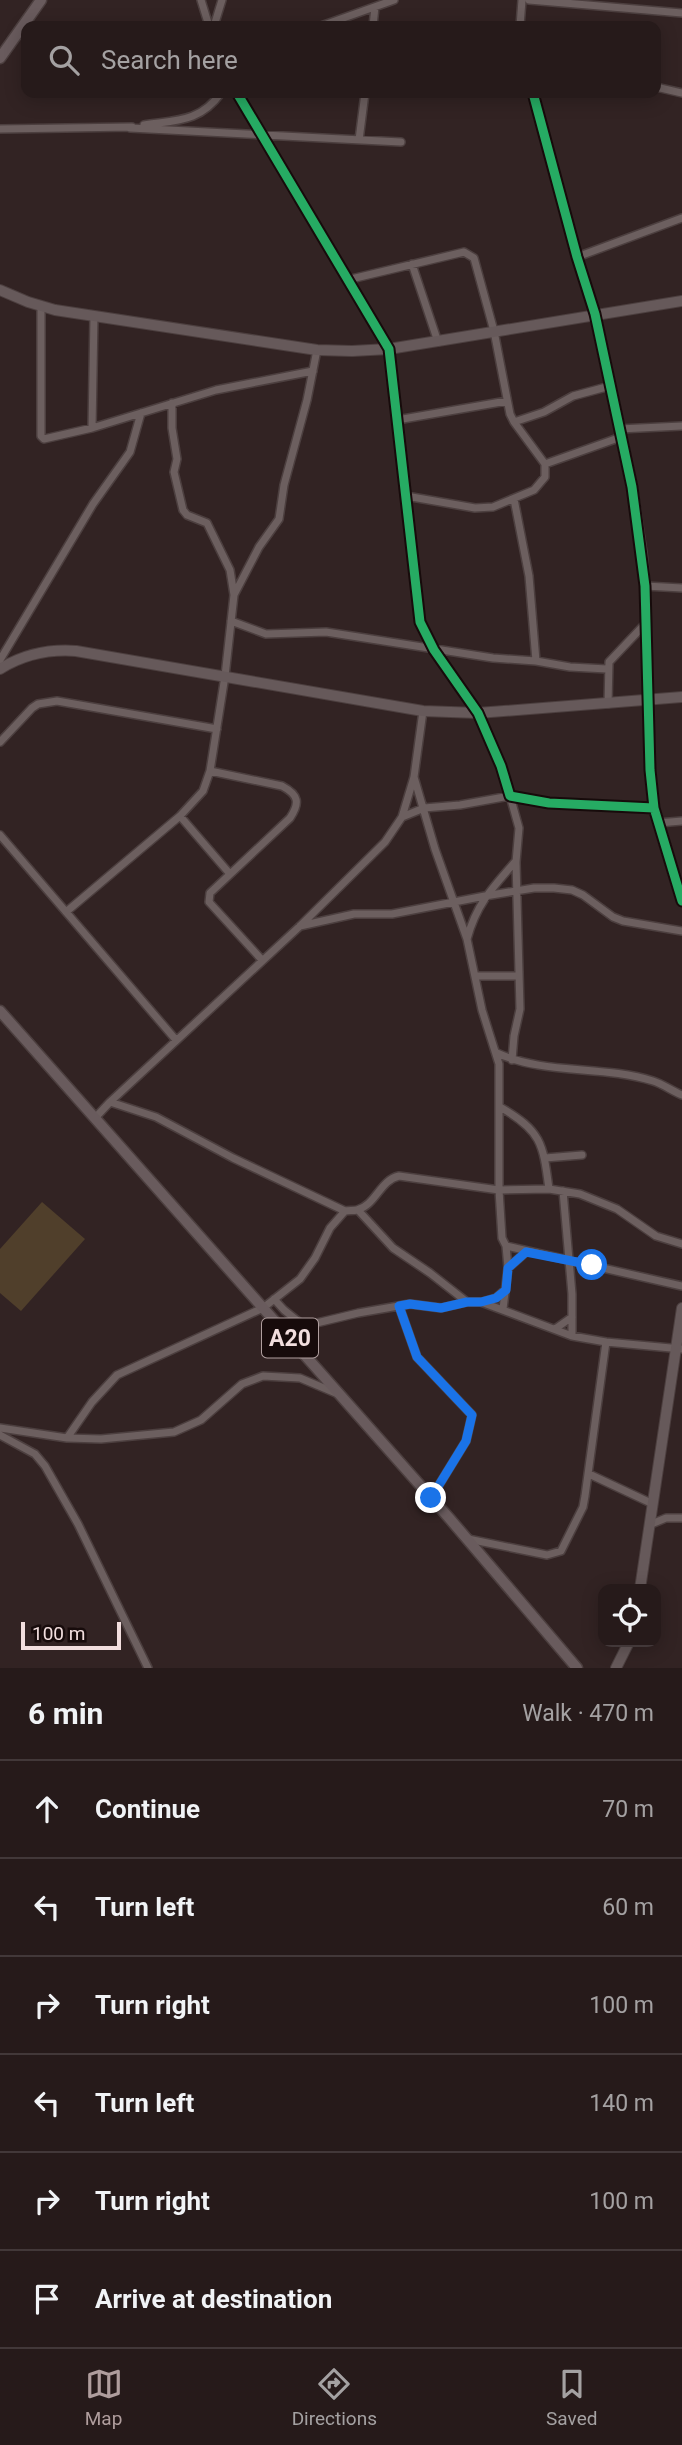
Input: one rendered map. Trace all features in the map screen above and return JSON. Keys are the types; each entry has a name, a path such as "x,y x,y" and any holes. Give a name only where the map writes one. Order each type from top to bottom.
{"main road":[{"path":"26,21 41,0"},
{"path":"0,58 21,28"},
{"name":"A20","path":"0,1011 431,1498 577,1668"}],"street":[{"path":"201,0 210,21"},
{"path":"214,21 222,0"},
{"path":"335,21 394,0"},
{"path":"520,21 522,0"},
{"path":"529,0 682,13"},
{"path":"594,5 613,0"},
{"path":"374,21 375,7"},
{"path":"661,89 682,93"},
{"path":"130,128 190,118 203,112 216,98"},
{"path":"240,98 389,349 418,614 435,650 478,713 501,765 519,828 516,893 520,1009 514,1031 512,1060"},
{"path":"359,139 364,98"},
{"path":"534,98 595,314 637,519 645,586 654,808 682,901"},
{"path":"0,129 130,128 401,142"},
{"path":"577,257 682,218"},
{"path":"347,280 464,252 470,253 474,258 494,331 507,401 514,422 545,464 545,477 534,490 484,509 406,496"},
{"path":"412,264 438,342"},
{"path":"0,290 41,307 317,350 389,349 682,301"},
{"path":"41,307 42,438 92,428 216,390 313,371"},
{"path":"92,428 94,316"},
{"path":"234,595 254,555 279,519 317,350"},
{"path":"514,422 544,412 573,396 610,386"},
{"path":"397,420 507,401"},
{"path":"66,912 180,816 198,797 210,771 234,595 230,570 207,523 187,515 183,510 174,472 177,459 172,428 172,403"},
{"path":"0,660 93,504 130,452 141,413"},
{"path":"545,464 620,433 682,425"},
{"path":"514,499 529,576 536,661"},
{"path":"645,586 682,588"},
{"path":"231,621 265,634 326,632 382,639 435,650 607,669"},
{"path":"608,704 607,669 612,657 646,623"},
{"path":"0,670 26,656 60,650 423,711 478,713 682,697"},
{"path":"0,742 32,708 38,704 57,701 217,729"},
{"path":"95,1118 110,1101 300,926 385,842 402,817 414,777 423,711"},
{"path":"210,771 282,786 292,792 296,799 296,809 290,818 210,893 209,902 262,960"},
{"path":"414,777 452,901 467,939 482,1010 498,1053 499,1190 502,1238 506,1246 508,1268 503,1309"},
{"path":"402,817 424,808 510,796 549,803 654,808"},
{"path":"180,816 230,874"},
{"path":"657,823 682,821"},
{"path":"0,835 176,1040"},
{"path":"467,939 474,914 485,896 516,862"},
{"path":"300,926 354,914 392,914 534,888 572,890 613,918 682,932"},
{"path":"475,976 519,976"},
{"path":"498,1053 512,1060 652,1080 682,1096"},
{"path":"110,1101 156,1117 233,1158 345,1211 358,1210 375,1196 386,1181 399,1176 499,1190 549,1189 592,1197 656,1236 682,1244"},
{"path":"500,1107 530,1127 539,1140 545,1158 549,1189"},
{"path":"545,1158 582,1155"},
{"path":"564,1191 570,1260 572,1336"},
{"path":"358,1210 393,1248 467,1302"},
{"path":"66,1438 92,1402 117,1375 264,1308 300,1279 309,1269 330,1228 345,1211"},
{"path":"506,1246 682,1286"},
{"path":"508,1268 526,1252"},
{"path":"274,1299 300,1325 307,1326 410,1304 441,1308 481,1302 496,1298 506,1290"},
{"path":"481,1302 572,1336 679,1349"},
{"path":"399,1306 417,1357 472,1415 466,1441 431,1498"},
{"path":"641,1584 679,1349 682,1308"},
{"path":"555,1329 572,1317"},
{"path":"467,1539 547,1555 555,1555 561,1551 583,1507 606,1342"},
{"path":"0,1428 66,1438 101,1439 174,1432 201,1420 242,1384 263,1376 300,1378 341,1396"},
{"path":"0,1435 35,1454 46,1466 148,1668"},
{"path":"589,1474 653,1504"},
{"path":"649,1525 666,1518 682,1518"},
{"path":"616,1668 626,1647"}],"shaded area":[{"path":"42,1202 85,1239 21,1311 0,1293 0,1249"}],"cycle path":[{"path":"240,98 389,349 420,622 434,650 478,713 501,766 510,796 549,803 654,808"},
{"path":"534,98 595,314 632,487 645,586 650,770 654,808 682,901"}],"route":[{"path":"431,1498 466,1441 472,1415 417,1357 399,1306 410,1304 441,1308 496,1298 506,1290 508,1268 526,1252 592,1265"}]}
